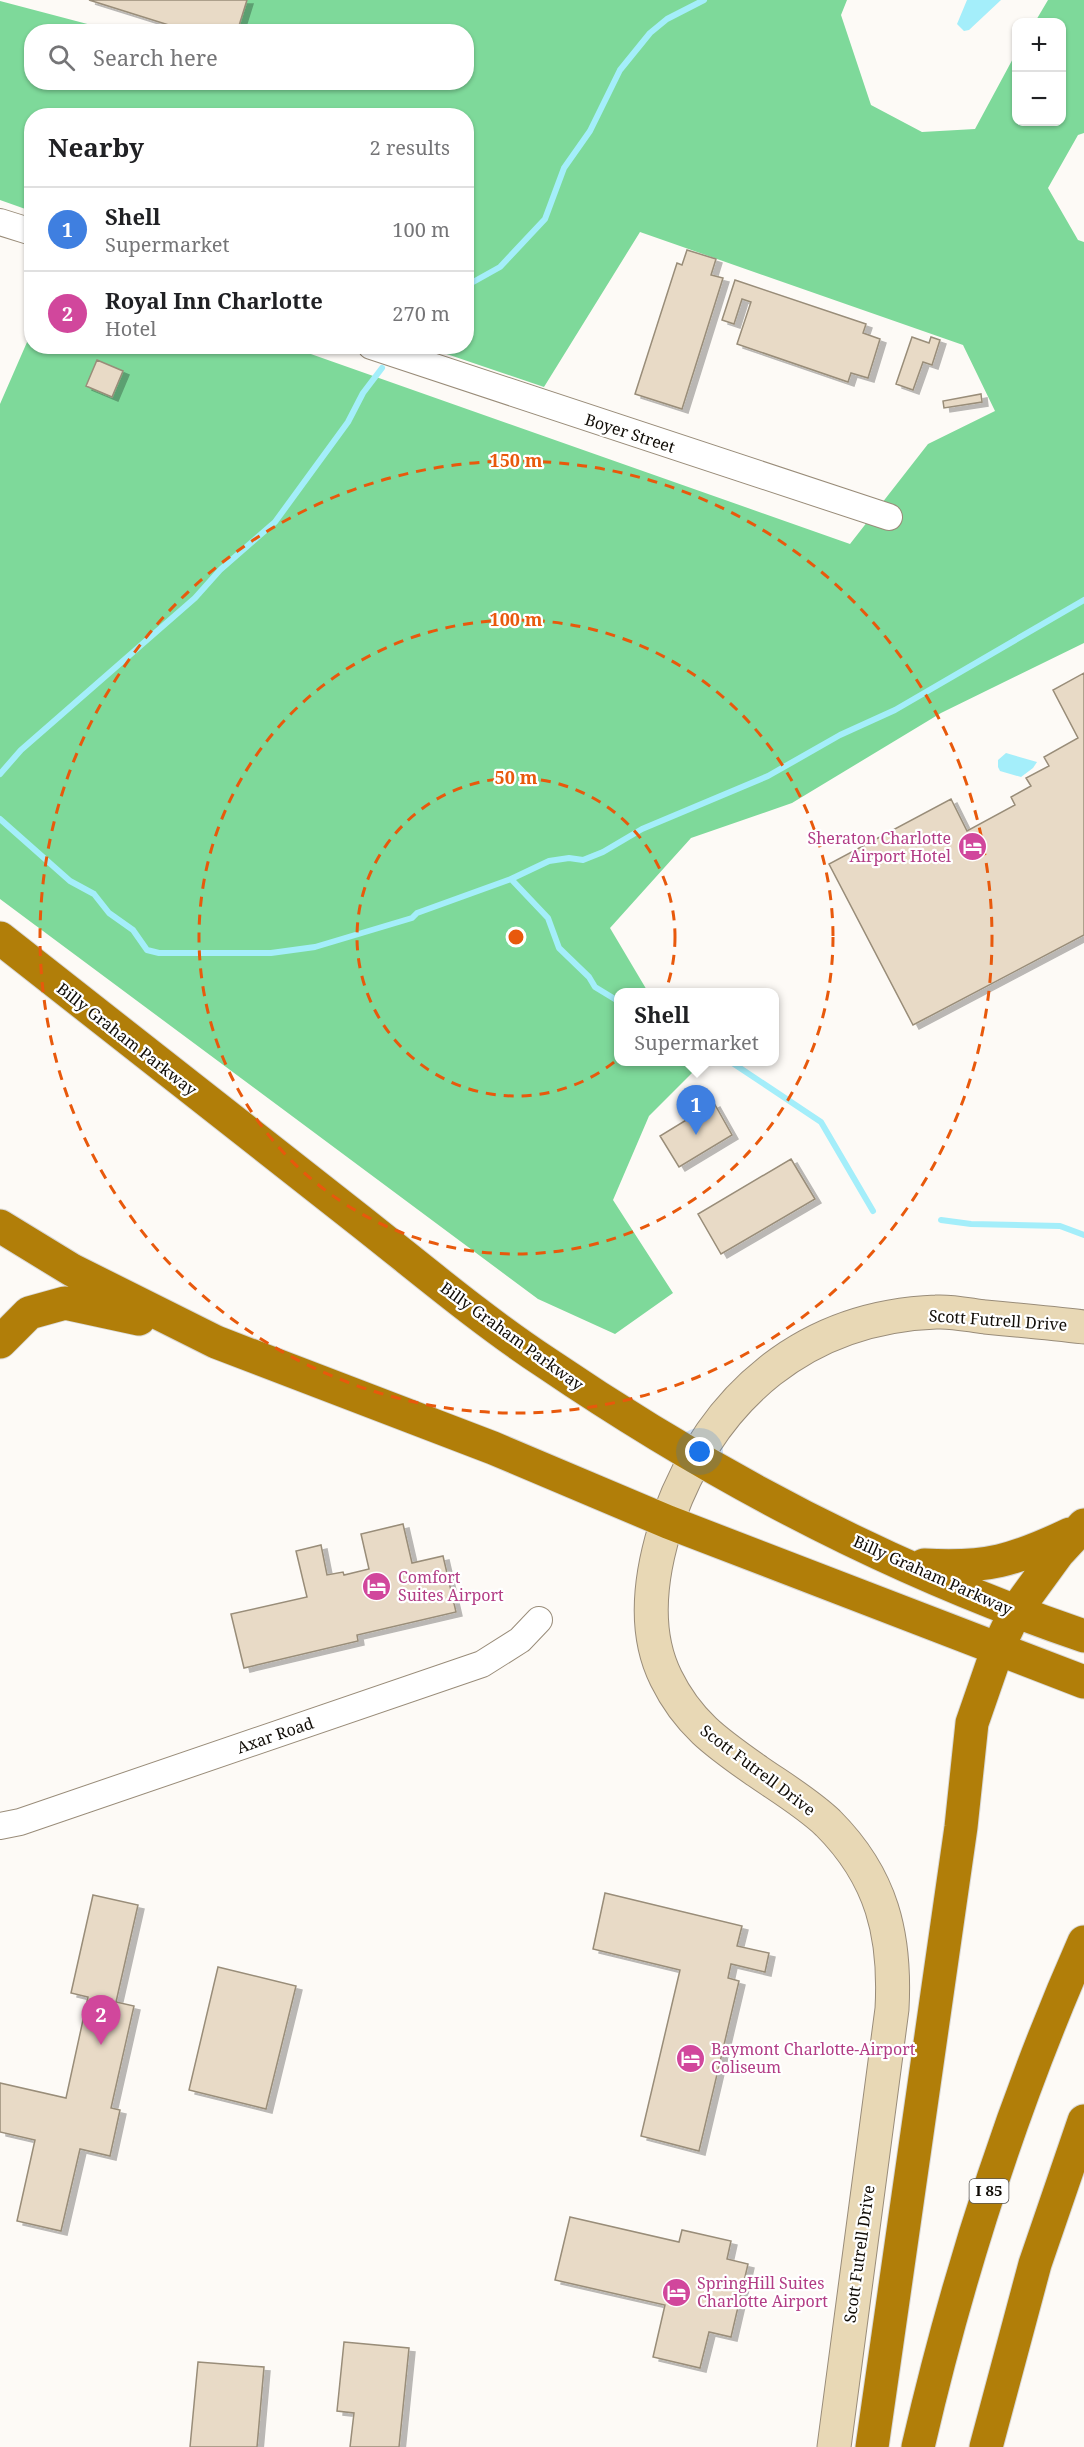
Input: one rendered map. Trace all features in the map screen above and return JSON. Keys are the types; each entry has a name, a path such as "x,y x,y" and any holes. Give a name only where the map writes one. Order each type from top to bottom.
{"highway":[{"name":"Billy Graham Parkway","path":"0,938 498,1329 612,1406 696,1458 791,1509 904,1564 1016,1612 1084,1636"},
{"path":"0,1226 72,1270 216,1342"},
{"path":"0,1342 29,1313 65,1303 117,1312 216,1342 493,1449 668,1522 1084,1682"},
{"path":"904,1564 961,1568 994,1564 1025,1555 1081,1528"},
{"path":"872,2447 961,1827 972,1723 998,1648 1016,1612 1081,1528"},
{"name":"I 85","path":"918,2447 949,2321 977,2227 1033,2064 1084,1942"},
{"path":"986,2447 1035,2264 1084,2121"}],"street":[{"path":"0,222 24,230"},
{"name":"Boyer Street","path":"395,354 889,518"},
{"name":"Scott Futrell Drive","path":"834,2447 892,2009 894,1976 891,1939 875,1888 852,1851 827,1823 714,1741 679,1703 664,1674 654,1644 651,1614 653,1576 668,1522 696,1458 734,1404 778,1363 828,1335 850,1326 891,1317 938,1312 1084,1327"},
{"name":"Axar Road","path":"0,1826 20,1822 482,1664 520,1640 538,1620"}],"green space":[{"path":"240,0 847,0 841,15 871,105 922,132 975,129 1012,60 1012,126 1066,126 1066,18 1037,18 1048,0 1084,0 1084,133 1078,135 1048,188 1078,240 1084,242 1084,643 941,713 792,803 691,838 610,928 646,988 614,988 614,1066 691,1066 694,1071 649,1116 613,1200 673,1293 615,1334 538,1299 0,899 0,404 24,349 24,354 311,354 850,544 928,444 995,411 963,345 640,232 544,387 447,354 474,354 474,108 24,108 24,209 0,200 0,1 87,24 24,24 24,90 474,90 474,24 231,24"}],"water":[{"path":"967,0 1001,0 969,30 964,31 957,24"},
{"path":"1006,753 1037,762 1021,777 1000,771 998,760"}],"building":[{"path":"89,0 247,0 240,24 166,24"},
{"path":"687,250 716,259 711,275 723,278 682,409 635,394 677,263 682,265"},
{"path":"735,280 866,324 863,333 880,339 868,378 851,373 848,382 737,344 751,302 742,299 734,324 722,320"},
{"path":"912,337 929,343 931,337 940,340 932,365 923,362 913,390 896,384"},
{"path":"97,360 123,371 112,397 86,386"},
{"path":"981,394 982,402 944,408 943,401"},
{"name":"Sheraton Charlotte Airport Hotel","path":"1084,673 1084,935 913,1025 829,864 951,799 967,831 1015,805 1011,797 1031,786 1026,778 1049,766 1044,757 1078,738 1053,690"},
{"path":"714,1103 732,1135 679,1167 660,1136"},
{"path":"791,1159 815,1199 721,1254 698,1214"},
{"name":"Comfort Suites Airport","path":"403,1524 412,1563 443,1556 456,1612 357,1635 358,1641 244,1668 231,1614 307,1597 296,1551 321,1545 327,1575 343,1572 344,1575 369,1569 361,1534"},
{"name":"Baymont Charlotte-Airport Coliseum","path":"605,1893 742,1926 737,1946 769,1953 765,1972 731,1964 728,1978 739,1981 699,2151 641,2136 680,1970 593,1949"},
{"path":"93,1895 138,1905 116,2002 134,2006 111,2108 120,2110 110,2156 80,2149 61,2231 17,2221 35,2140 0,2132 0,2083 66,2098 88,1997 71,1993"},
{"path":"218,1967 296,1986 266,2109 189,2090"},
{"name":"SpringHill Suites Charlotte Airport","path":"570,2217 679,2242 682,2230 731,2241 727,2259 748,2264 731,2337 709,2332 700,2368 653,2357 665,2305 555,2280"},
{"path":"344,2342 409,2348 399,2447 350,2447 354,2413 337,2411"},
{"path":"198,2362 264,2367 257,2447 190,2447"}],"waterway":[{"path":"474,282 500,267 545,219 564,168 590,131 620,70 650,33 667,19 704,0"},
{"path":"0,774 21,750 195,598 220,570 275,522 348,422 363,393 382,368"},
{"path":"0,819 70,881 94,894 109,913 133,930 147,950 159,953 271,953 315,947 412,918 417,913 511,879 549,861 569,858 583,860 603,852 642,829 768,776 840,735 895,710 1084,600"},
{"path":"511,879 548,918 559,948 589,977 595,987 614,999"},
{"path":"737,1066 821,1122 873,1211"},
{"path":"941,1220 971,1224 1060,1226 1084,1235"}],"place":[{"name":"Sheraton Charlotte Airport Hotel","path":"972,847"},
{"name":"Shell","path":"696,1135"},
{"name":"Comfort Suites Airport","path":"377,1586"},
{"name":"Royal Inn Charlotte","path":"101,2045"},
{"name":"Baymont Charlotte-Airport Coliseum","path":"690,2058"},
{"name":"SpringHill Suites Charlotte Airport","path":"676,2292"}]}
